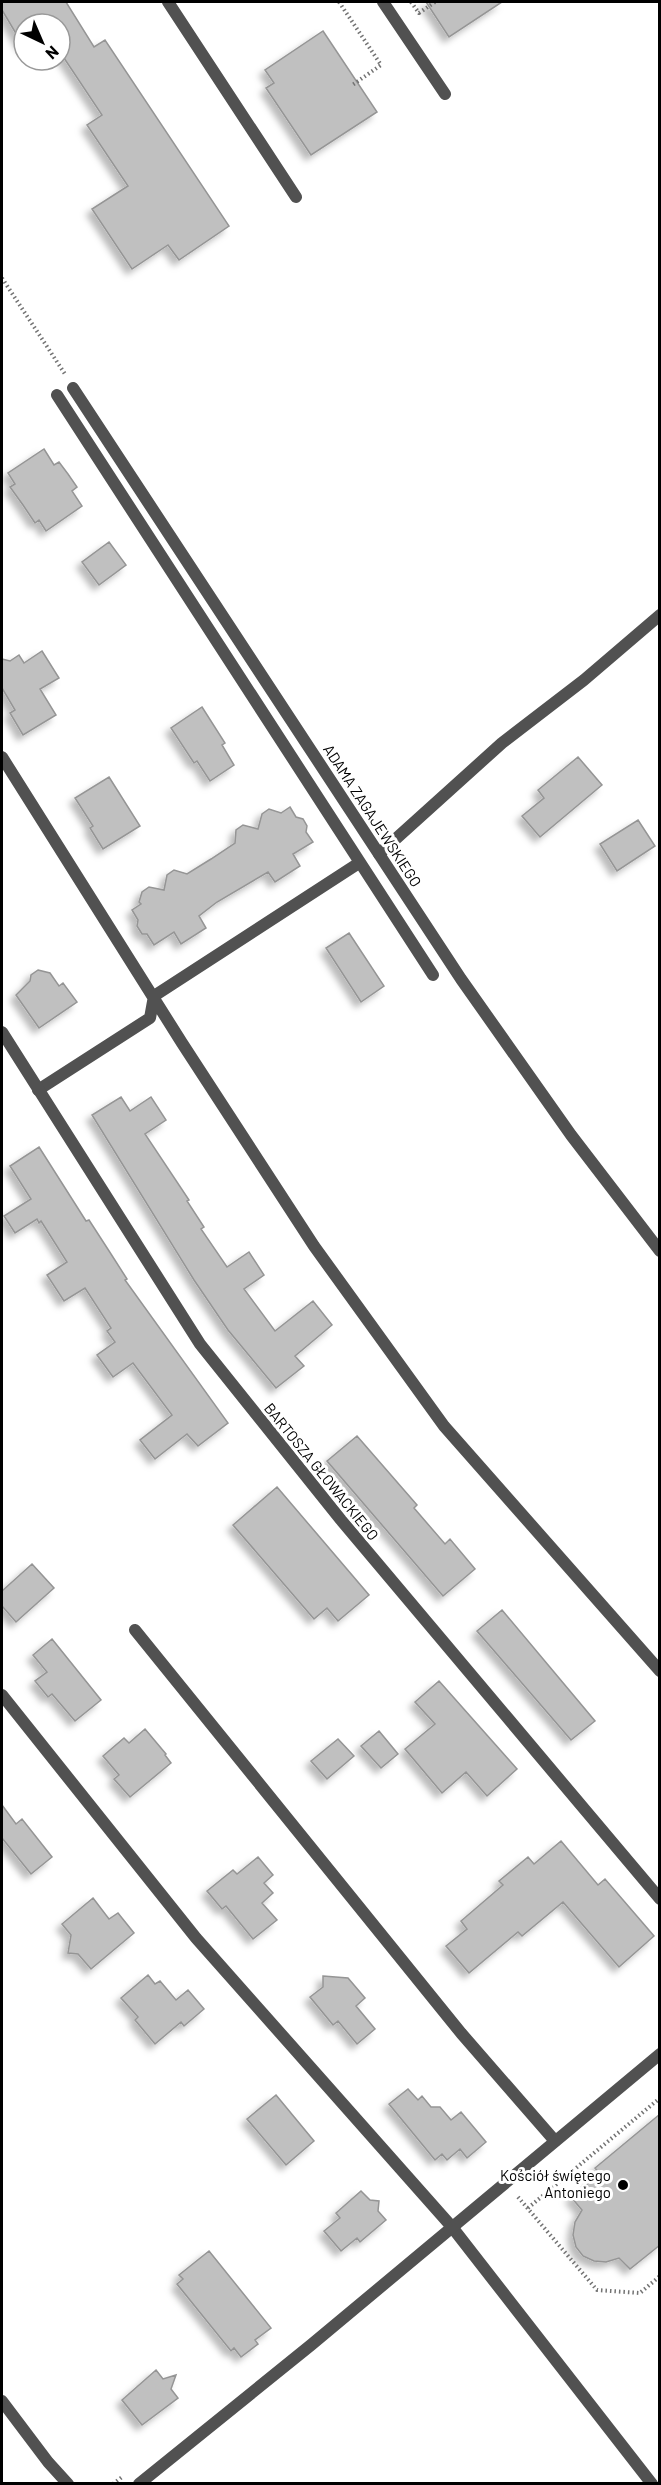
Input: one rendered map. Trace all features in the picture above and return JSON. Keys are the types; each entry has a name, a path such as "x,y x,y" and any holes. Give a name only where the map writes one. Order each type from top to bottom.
{"street":[{"path":"168,2 296,196"},
{"path":"383,2 445,94"},
{"name":"ADAMA ZAGAJEWSKIEGO","path":"74,388 482,1008 571,1135 660,1251"},
{"path":"57,395 433,975"},
{"path":"379,854 502,743 584,680 660,615"},
{"path":"2,757 182,1043 314,1246 444,1426 660,1671"},
{"path":"38,1090 150,1018 154,996 359,863"},
{"name":"BARTOSZA GŁOWACKIEGO","path":"2,1032 168,1297 233,1388 660,1899"},
{"path":"135,1630 461,2033 555,2141"},
{"path":"2,1695 196,1938 452,2227 652,2484"},
{"path":"139,2484 311,2345 660,2054"},
{"path":"2,2401 48,2462 68,2484"}],"path":[{"path":"339,2 381,65 351,86"},
{"path":"411,2 419,13 435,2"},
{"path":"2,278 74,388"},
{"path":"528,2208 660,2098"},
{"path":"518,2197 597,2290 640,2293 660,2276"}],"building":[{"path":"2,2 66,2 94,47 105,40 229,226 179,260 168,245 132,269 92,209 128,186 87,125 102,115 72,70 72,12 12,12 12,27 2,10"},
{"path":"426,2 502,2 449,37"},
{"path":"323,31 377,112 311,155 266,88 274,83 265,70"},
{"path":"44,449 54,465 59,462 77,487 72,491 82,506 46,531 39,520 35,523 10,487 15,484 8,473"},
{"path":"109,542 126,565 99,585 82,562"},
{"path":"42,651 59,678 40,689 56,715 23,735 10,713 15,710 2,688 2,659 10,661 19,655 24,663"},
{"path":"202,707 225,743 222,745 234,765 210,781 197,761 194,763 171,728"},
{"path":"578,757 602,785 540,837 522,816 544,798 538,790"},
{"path":"109,777 140,826 103,849 90,828 93,826 75,798"},
{"path":"290,807 296,817 303,819 307,826 306,832 313,842 293,854 300,866 275,882 268,872 217,902 199,916 206,928 181,944 174,932 154,945 147,934 142,934 132,910 141,904 139,902 142,892 149,887 164,890 167,875 174,870 187,874 235,843 236,830 243,825 258,829 262,814 269,809 281,813"},
{"path":"638,820 655,846 617,871 600,844"},
{"path":"349,933 384,986 361,1002 326,948"},
{"path":"38,970 50,973 59,986 63,983 77,1002 39,1028 16,995 30,981 31,975"},
{"path":"121,1097 130,1111 151,1097 166,1120 145,1134 189,1200 187,1201 204,1227 201,1229 227,1267 249,1252 264,1275 244,1289 275,1331 313,1301 332,1325 295,1356 304,1366 276,1388 228,1330 194,1280 92,1115"},
{"path":"39,1147 86,1221 89,1220 111,1254 127,1279 125,1280 228,1423 198,1446 187,1434 155,1459 140,1440 172,1415 133,1363 113,1377 97,1355 115,1342 107,1331 111,1328 85,1288 64,1301 47,1275 67,1262 41,1221 39,1223 37,1219 15,1233 4,1216 31,1199 10,1166"},
{"path":"357,1436 417,1505 414,1508 445,1544 450,1539 475,1569 443,1596 327,1461"},
{"path":"277,1487 369,1595 338,1621 327,1608 314,1619 233,1525"},
{"path":"32,1564 54,1588 16,1622 2,1606 2,1591"},
{"path":"502,1610 595,1721 571,1740 477,1631"},
{"path":"52,1639 101,1700 75,1721 52,1694 48,1697 35,1681 47,1672 33,1655"},
{"path":"439,1681 517,1769 487,1796 466,1772 442,1793 405,1749 435,1724 415,1702"},
{"path":"145,1729 171,1763 130,1797 114,1779 119,1775 103,1756 124,1738 129,1743"},
{"path":"379,1731 398,1754 381,1768 361,1746"},
{"path":"338,1739 354,1756 327,1779 311,1761"},
{"path":"2,1805 16,1824 22,1819 52,1857 31,1874 2,1838"},
{"path":"561,1841 598,1885 605,1879 654,1936 619,1967 563,1902 522,1936 518,1932 469,1973 446,1946 467,1929 461,1921 503,1885 499,1881 528,1857 534,1864"},
{"path":"258,1857 273,1875 264,1883 273,1893 262,1903 277,1920 253,1939 226,1906 222,1909 207,1891 233,1870 237,1874"},
{"path":"93,1898 109,1919 118,1913 134,1933 91,1969 78,1954 68,1953 71,1935 62,1924"},
{"path":"148,1975 155,1984 160,1981 176,2000 188,1990 204,2009 184,2026 181,2022 155,2044 135,2020 138,2017 121,1998"},
{"path":"323,1976 348,1978 365,1998 356,2006 375,2029 357,2044 338,2021 333,2025 310,1997 323,1987"},
{"path":"408,2089 418,2100 422,2096 431,2107 440,2107 451,2120 461,2112 486,2142 467,2158 460,2149 447,2160 442,2154 435,2160 389,2104"},
{"path":"276,2095 314,2141 286,2165 247,2119"},
{"name":"Kościół świętego Antoniego","path":"660,2114 660,2245 630,2269 619,2258 606,2262 594,2261 583,2256 576,2247 573,2235 575,2222 582,2210 571,2197 600,2174 595,2168"},
{"path":"361,2191 370,2200 379,2201 378,2211 386,2220 360,2242 357,2238 341,2251 324,2231 340,2218 336,2213"},
{"path":"209,2251 271,2328 255,2340 258,2344 241,2357 234,2348 231,2351 177,2284 183,2279 179,2275"},
{"path":"156,2370 163,2379 176,2375 171,2389 178,2398 142,2425 122,2400"}],"place":[{"name":"Kościół świętego Antoniego","path":"623,2185"}]}
